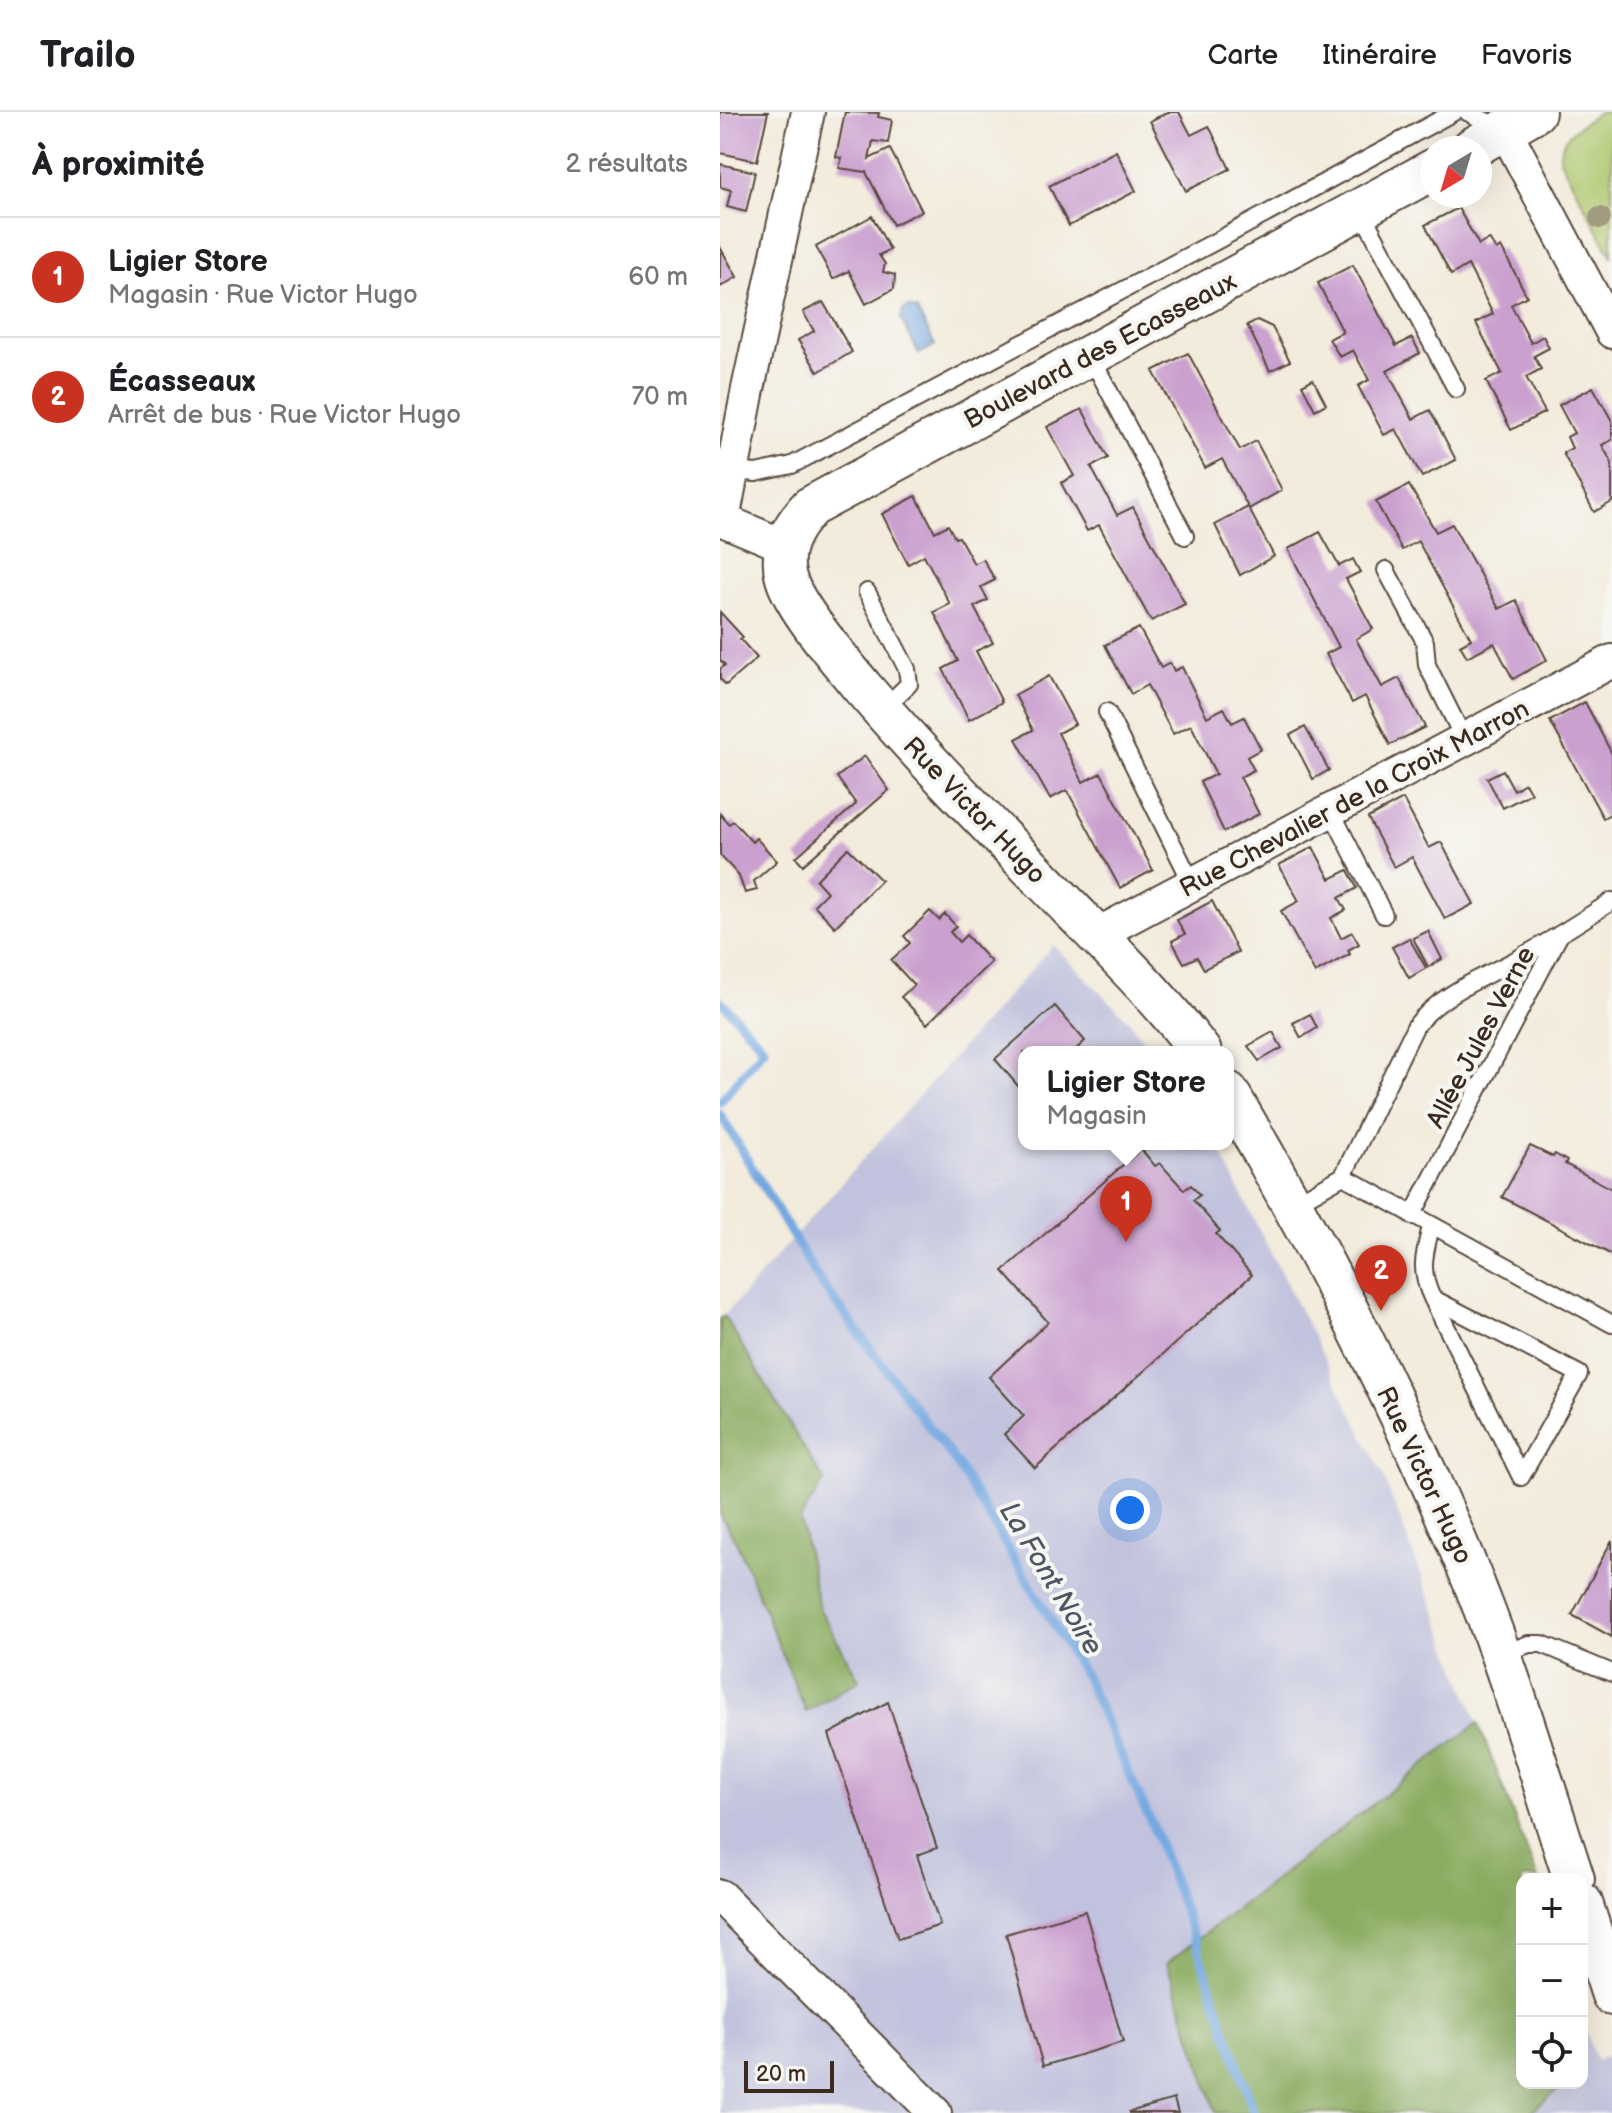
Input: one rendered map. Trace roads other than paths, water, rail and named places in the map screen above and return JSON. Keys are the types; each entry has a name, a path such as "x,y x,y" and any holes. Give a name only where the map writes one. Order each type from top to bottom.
{"street":[{"path":"785,546 722,519 808,112"},
{"path":"1504,130 1612,332"},
{"name":"Boulevard des Ecasseaux","path":"785,546 794,524 810,507 1420,176"},
{"name":"Rue Victor Hugo","path":"785,546 786,575 792,592 832,651 907,741 1152,992 1196,1046"},
{"name":"Rue Chevalier de la Croix Marron","path":"1096,935 1607,668"},
{"name":"Rue Victor Hugo","path":"1234,1102 1294,1204 1418,1455 1475,1587 1572,1873"},
{"path":"720,1896 935,2113"},
{"path":"1588,1921 1612,1995"}],"lane":[{"path":"734,471 756,473 792,465 1454,112"},
{"path":"1467,112 1504,130"},
{"path":"1360,209 1456,389"},
{"path":"1090,355 1185,536"},
{"path":"1386,570 1425,642 1427,665 1465,741"},
{"path":"867,592 907,669 909,684 882,710"},
{"path":"1107,712 1192,883"},
{"path":"1331,811 1384,915"},
{"name":"Allée Jules Verne","path":"1412,1216 1560,935 1612,901"},
{"path":"1294,1204 1343,1176 1415,1027 1425,1013 1560,935"},
{"path":"1343,1176 1612,1324"},
{"path":"1431,1227 1425,1253 1424,1280 1432,1298 1521,1477 1579,1374 1432,1298"},
{"path":"1499,1655 1529,1644 1542,1644 1612,1673"}],"water":[{"path":"909,307 917,310 935,345 919,354 901,319 903,310"}],"waterway":[{"name":"La Font Noire","path":"720,1000 764,1048 720,1102"},
{"name":"La Font Noire","path":"720,1114 819,1280 957,1464 1085,1676 1154,1829 1254,2113"}],"place":[{"name":"Ligier Store","path":"1126,1242"},
{"name":"Écasseaux","path":"1381,1311"}]}
